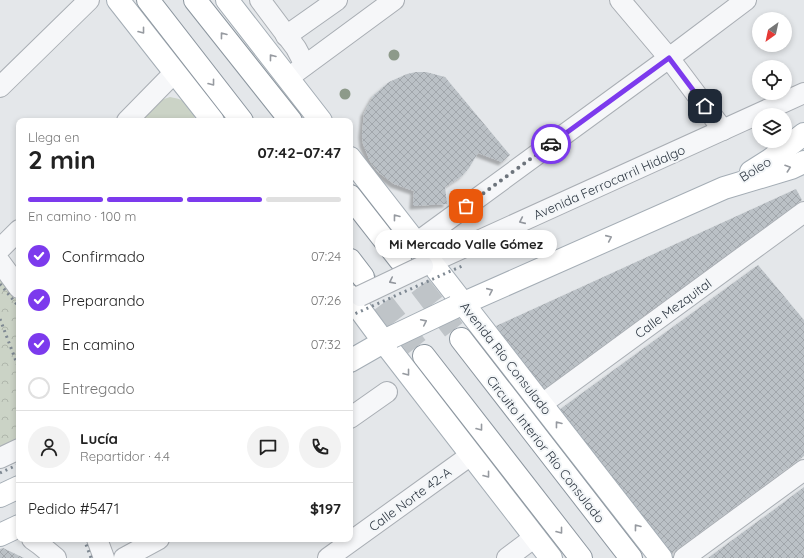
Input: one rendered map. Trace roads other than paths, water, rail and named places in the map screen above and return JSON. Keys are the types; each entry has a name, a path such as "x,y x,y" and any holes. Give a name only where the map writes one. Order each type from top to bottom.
{"main road":[{"path":"118,0 211,118"},
{"path":"148,0 240,118"},
{"path":"195,0 289,118"},
{"path":"227,0 319,118"},
{"name":"Boleo","path":"724,188 770,160 804,134"},
{"name":"Avenida Río Consulado","path":"353,162 416,243 427,264 459,305 542,404 661,558"},
{"path":"353,359 388,340 459,305 724,188 791,168 804,162"},
{"path":"353,200 400,260"},
{"path":"353,280 355,294 471,455 551,558"},
{"name":"Circuito Interior Río Consulado","path":"461,339 631,558"},
{"path":"353,350 388,340"},
{"path":"424,356 581,558"},
{"path":"0,496 16,488"}],"street":[{"path":"0,87 89,0"},
{"path":"260,0 296,48 305,65"},
{"path":"286,36 337,0"},
{"path":"288,78 394,0"},
{"path":"620,0 669,58 723,130"},
{"path":"416,243 669,58 735,3"},
{"path":"130,118 175,72"},
{"name":"Avenida Ferrocarril Hidalgo","path":"355,294 427,264 804,93"},
{"name":"Calle Mezquital","path":"542,404 804,212"},
{"path":"0,249 16,233"},
{"path":"0,262 16,280"},
{"path":"353,416 387,392"},
{"path":"0,458 16,450"},
{"name":"Calle Norte 42-A","path":"353,540 471,455"},
{"path":"684,558 804,470"},
{"path":"507,558 535,537"},
{"path":"36,542 56,558"},
{"path":"98,542 104,558"},
{"path":"124,558 153,542"},
{"name":"Calle Norte 42-A","path":"328,558 350,542"}],"tunnel":[{"path":"400,260 461,339"},
{"path":"363,277 424,356"}],"railway":[{"path":"353,315 462,266"},
{"path":"0,284 16,303"},
{"path":"0,319 16,361"},
{"path":"0,473 16,465"},
{"path":"85,542 91,558"}],"place":[{"name":"Mi Mercado Valle Gómez","path":"466,206"}]}
